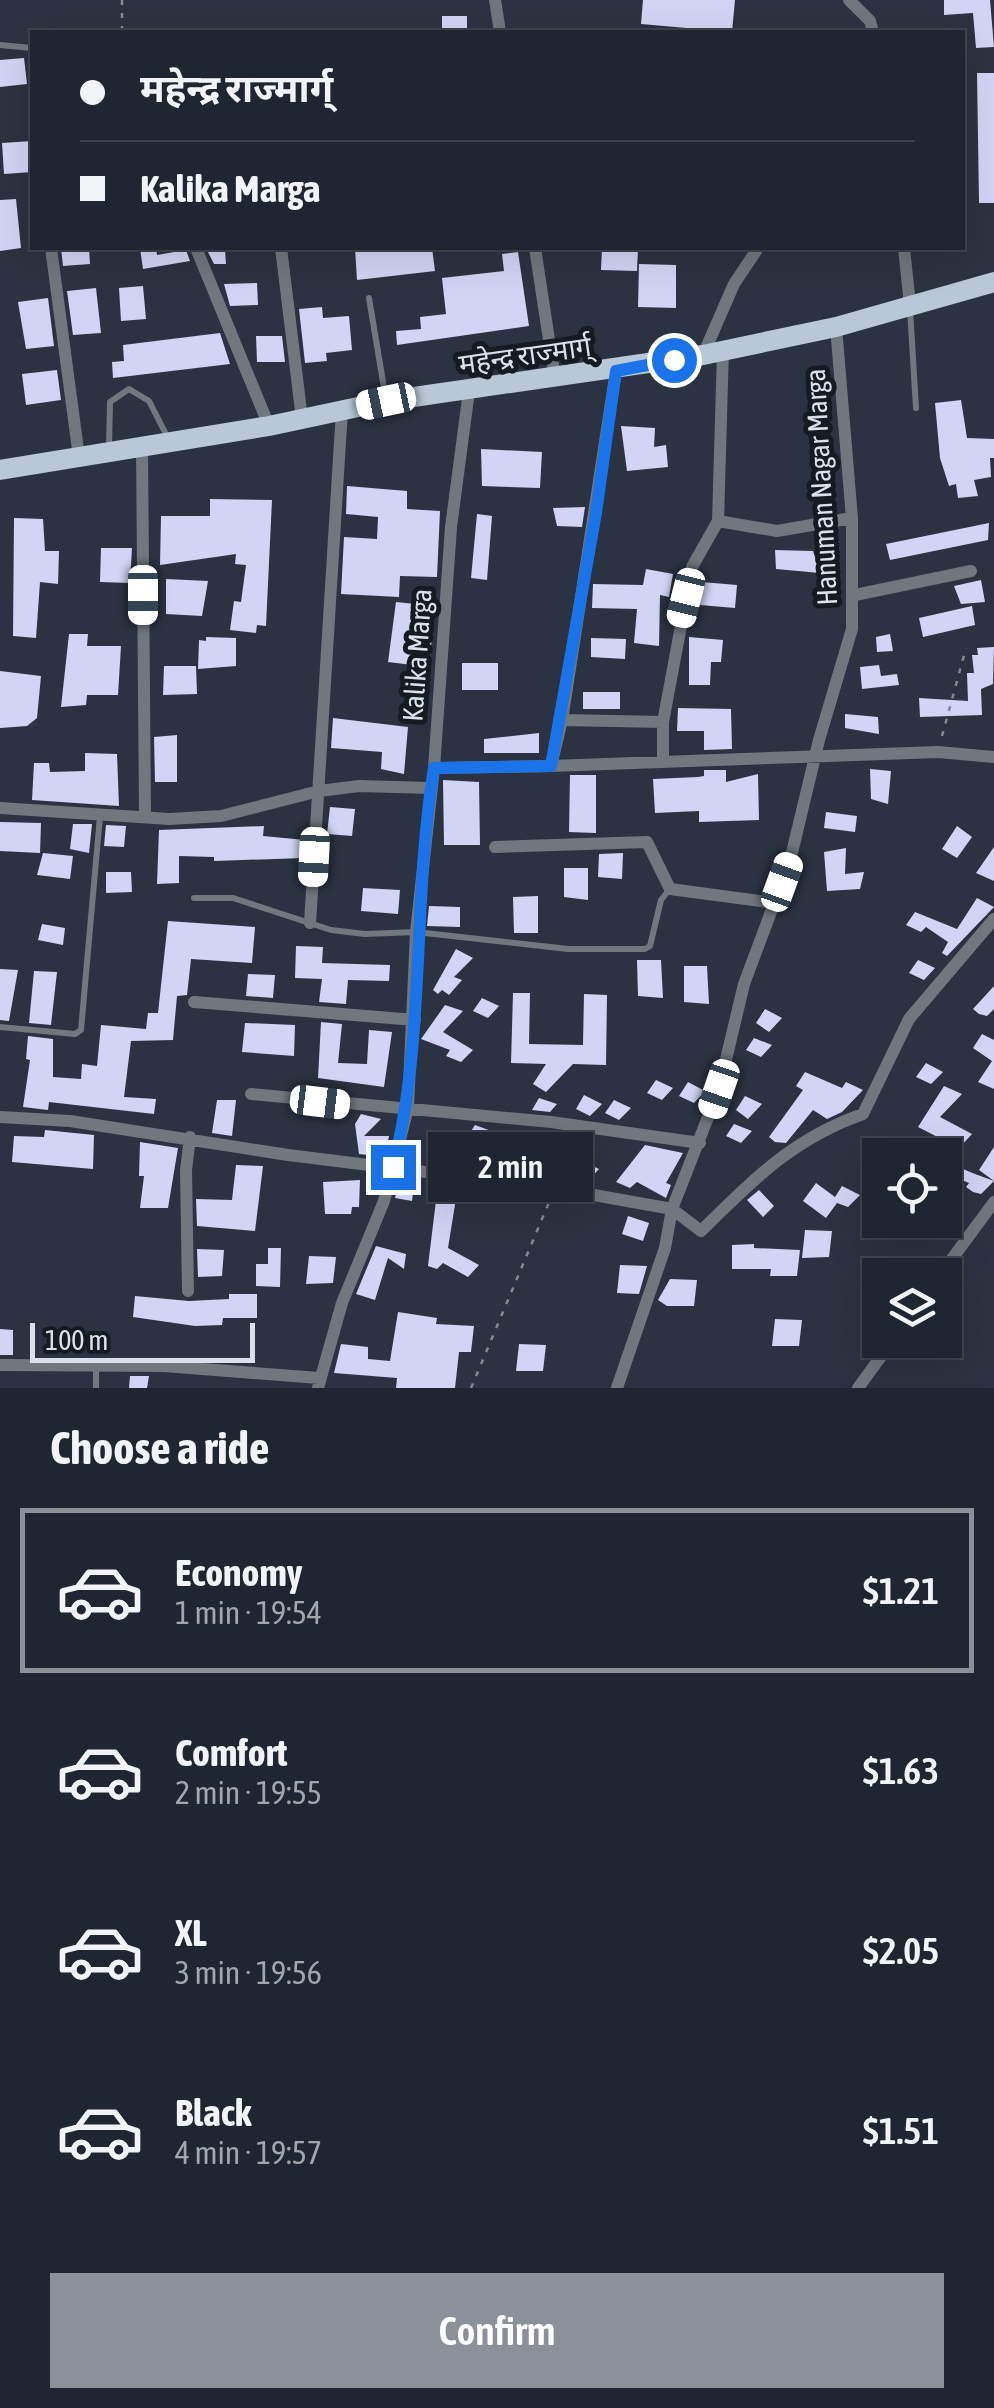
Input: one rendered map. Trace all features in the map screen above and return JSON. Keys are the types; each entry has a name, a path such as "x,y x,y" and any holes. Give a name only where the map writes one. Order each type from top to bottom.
{"highway":[{"name":"महेन्द्र राज्मार्ग्","path":"0,470 269,426 386,401 616,371 713,353 836,327 994,282"}],"street":[{"path":"495,0 500,30"},
{"path":"850,0 870,21 872,30"},
{"path":"51,250 79,457"},
{"path":"197,250 269,426"},
{"path":"281,250 302,419"},
{"path":"535,250 555,379"},
{"path":"663,762 663,722 692,567 718,521 713,353 734,284 757,250"},
{"path":"904,250 910,305"},
{"name":"Hanuman Nagar Marga","path":"618,1388 665,1248 672,1209 700,1143 744,984 790,862 814,757 852,629 852,518 836,327"},
{"path":"551,766 562,720 616,371"},
{"name":"Kalika Marga","path":"318,1383 393,1167 408,1108 416,932 434,768 451,527 469,391"},
{"path":"310,923 342,410"},
{"path":"142,446 145,817"},
{"path":"718,521 777,531 852,518"},
{"path":"855,595 971,571"},
{"path":"562,720 663,722"},
{"path":"434,768 938,752 994,757"},
{"path":"0,808 100,816 221,816 319,791 359,786 431,788"},
{"path":"495,848 647,842 670,889 775,903"},
{"path":"0,1118 70,1121 555,1188 672,1209 701,1231 789,1148 820,1129 862,1114 909,1019 994,919"},
{"path":"194,1002 415,1020"},
{"path":"250,1094 408,1108 700,1143"},
{"path":"188,1291 186,1170 190,1137"},
{"path":"953,1258 994,1202"},
{"path":"858,1388 880,1358"},
{"path":"0,1365 164,1366 318,1383"}],"lane":[{"path":"0,45 30,48"},
{"path":"368,298 386,401"},
{"path":"910,305 916,408"},
{"path":"109,452 110,402 129,389 149,401 169,442"},
{"path":"0,1027 75,1034 82,1030 100,816"},
{"path":"194,898 234,898 310,923 365,934 416,932 568,949 644,949 650,946 661,900 670,889"},
{"path":"96,1366 96,1388"}],"path":[{"path":"122,0 122,30"},
{"path":"938,752 966,648"},
{"path":"471,1388 555,1188"}],"building":[{"path":"643,0 735,0 732,30 641,24"},
{"path":"944,0 990,0 994,47 976,48 973,13 944,15"},
{"path":"442,16 467,16 467,30 442,30"},
{"path":"24,58 27,84 0,87 0,60"},
{"path":"977,73 994,73 994,203 979,203"},
{"path":"30,141 30,172 4,174 2,143"},
{"path":"16,199 21,248 0,251 0,200"},
{"path":"61,250 89,250 90,264 63,266"},
{"path":"140,250 156,250 157,255 186,250 190,261 143,269"},
{"path":"207,250 225,250 226,264 214,264"},
{"path":"355,250 432,250 435,271 357,280"},
{"path":"602,250 638,250 637,271 601,270"},
{"path":"518,252 529,326 397,345 396,331 421,329 420,317 446,314 442,278 504,271 502,254"},
{"path":"639,264 676,265 676,308 638,307"},
{"path":"257,283 258,305 230,306 224,284"},
{"path":"143,286 146,319 121,321 119,288"},
{"path":"96,288 101,333 73,335 67,291"},
{"path":"48,298 54,346 26,349 18,302"},
{"path":"322,307 323,318 349,316 352,350 326,353 327,361 305,363 299,309"},
{"path":"220,333 230,364 113,378 112,362 124,361 123,345"},
{"path":"256,336 282,336 285,362 257,362"},
{"path":"57,370 61,400 26,405 22,374"},
{"path":"961,400 967,438 994,439 994,458 990,458 991,477 974,480 978,496 958,498 956,484 949,486 940,458 935,403"},
{"path":"621,426 655,428 654,447 666,445 668,467 627,471"},
{"path":"481,449 542,452 540,488 482,486"},
{"path":"347,486 407,491 407,509 440,511 437,577 400,576 399,597 341,594 344,537 377,539 378,517 346,514"},
{"path":"210,499 272,500 266,626 257,625 256,633 230,630 234,601 241,602 246,565 235,564 236,554 160,565 161,516 210,516"},
{"path":"585,507 582,527 557,526 553,508"},
{"path":"477,514 492,516 487,580 471,578"},
{"path":"14,518 43,519 45,551 59,551 58,584 40,582 36,638 13,636"},
{"path":"989,523 988,540 890,560 886,544"},
{"path":"101,548 132,548 130,583 100,582"},
{"path":"775,550 813,551 820,573 776,569"},
{"path":"646,569 673,574 669,597 660,595 659,646 634,643 637,609 592,608 593,584 643,585"},
{"path":"166,579 208,581 202,616 166,614"},
{"path":"981,580 985,602 961,604 954,586"},
{"path":"702,582 737,585 735,608 700,605"},
{"path":"396,602 435,606 429,667 388,662"},
{"path":"972,606 975,625 923,637 919,618"},
{"path":"69,634 88,634 87,646 121,646 118,695 87,695 86,705 61,707"},
{"path":"890,634 893,651 877,652 876,637"},
{"path":"206,637 236,638 236,666 198,669 199,640 206,641"},
{"path":"689,637 723,640 721,662 711,662 710,685 689,685"},
{"path":"591,638 626,639 625,659 591,657"},
{"path":"994,647 993,684 981,689 982,715 920,717 919,698 968,701 967,673 974,673 972,655 978,655 977,648"},
{"path":"462,663 498,663 498,690 462,690"},
{"path":"879,665 881,676 897,674 899,685 862,689 860,667"},
{"path":"164,666 196,666 197,694 163,695"},
{"path":"0,671 41,676 37,718 27,726 0,728"},
{"path":"583,692 620,692 620,709 583,709"},
{"path":"678,708 731,709 732,749 704,750 704,731 677,731"},
{"path":"845,714 878,717 879,734 845,728"},
{"path":"333,718 408,727 404,774 381,769 382,752 331,748"},
{"path":"539,733 539,753 484,753 484,739"},
{"path":"177,735 177,782 155,782 154,737"},
{"path":"85,753 117,754 119,806 32,800 34,763 49,763 50,772 85,771"},
{"path":"870,769 891,771 888,804 871,799"},
{"path":"704,770 726,770 726,782 758,774 759,820 699,822 699,811 655,813 653,779 704,776"},
{"path":"570,775 596,775 596,833 569,832"},
{"path":"443,780 479,782 480,845 444,845"},
{"path":"330,807 355,809 352,836 327,834"},
{"path":"826,812 857,816 855,832 824,828"},
{"path":"0,822 41,823 40,853 0,851"},
{"path":"73,824 92,824 89,853 70,849"},
{"path":"106,825 126,826 124,847 104,846"},
{"path":"264,826 263,836 305,840 304,858 214,861 214,857 179,856 179,883 157,884 159,830"},
{"path":"957,826 972,837 957,858 942,849"},
{"path":"994,847 994,881 976,873"},
{"path":"846,848 845,874 864,872 860,889 827,891 824,852"},
{"path":"43,853 73,856 70,879 37,875"},
{"path":"623,853 622,879 598,877 599,854"},
{"path":"564,868 588,868 588,900 564,897"},
{"path":"106,872 131,872 132,892 106,893"},
{"path":"363,888 400,890 398,914 361,911"},
{"path":"538,896 538,933 514,933 513,897"},
{"path":"977,898 994,907 947,956 942,953 948,942 926,927 921,932 906,925 915,912 957,929"},
{"path":"429,906 460,907 460,927 427,926"},
{"path":"168,921 255,927 252,963 191,959 187,995 177,996 173,1040 131,1041 124,1097 156,1099 154,1114 49,1102 48,1110 23,1107 30,1060 26,1059 28,1036 53,1039 53,1077 81,1079 82,1064 97,1066 101,1025 146,1029 148,1013 158,1013"},
{"path":"42,924 65,928 63,945 38,940"},
{"path":"296,946 323,947 322,963 390,965 389,981 348,980 346,1004 319,1002 322,979 295,978"},
{"path":"456,949 473,958 454,977 462,980 449,995 442,990 438,994 433,990"},
{"path":"637,960 661,960 663,998 638,996"},
{"path":"918,960 935,968 924,980 909,973"},
{"path":"684,966 707,966 709,1004 684,1002"},
{"path":"0,969 18,970 9,1021 0,1020"},
{"path":"34,971 57,972 51,1025 29,1023"},
{"path":"248,974 275,975 273,998 246,996"},
{"path":"994,986 994,1009 987,1016 979,1014 973,1009"},
{"path":"513,993 530,993 529,1044 583,1045 584,994 607,995 606,1065 573,1064 546,1092 533,1084 546,1064 511,1063"},
{"path":"482,998 499,1006 488,1018 473,1011"},
{"path":"445,1005 463,1011 443,1032 473,1050 461,1062 446,1056 450,1050 421,1039"},
{"path":"765,1009 782,1018 769,1032 756,1023"},
{"path":"321,1022 342,1024 338,1063 367,1064 369,1030 392,1032 384,1087 318,1078"},
{"path":"245,1023 295,1025 294,1056 242,1052"},
{"path":"982,1034 994,1040 994,1089 978,1082 992,1061 973,1048"},
{"path":"754,1038 772,1045 761,1057 746,1050"},
{"path":"926,1063 943,1072 931,1084 916,1077"},
{"path":"805,1072 842,1088 846,1082 863,1090 842,1112 827,1119 813,1110 786,1143 775,1142 769,1137 803,1090 796,1086"},
{"path":"656,1080 673,1088 662,1100 647,1093"},
{"path":"688,1082 705,1091 694,1103 679,1096"},
{"path":"944,1086 962,1094 940,1117 972,1134 962,1145 962,1138 939,1138 918,1127"},
{"path":"584,1095 602,1104 590,1116 576,1109"},
{"path":"745,1096 762,1104 748,1119 736,1110"},
{"path":"539,1098 557,1104 550,1112 532,1110"},
{"path":"217,1100 236,1100 232,1136 212,1133"},
{"path":"614,1100 631,1108 619,1120 605,1113"},
{"path":"361,1114 381,1119 364,1136 389,1136 385,1157 359,1154 355,1124"},
{"path":"734,1124 752,1131 741,1143 726,1136"},
{"path":"475,1125 494,1132 482,1144 467,1137"},
{"path":"45,1130 94,1135 93,1169 12,1162 14,1136 44,1137"},
{"path":"519,1130 536,1139 525,1151 510,1144"},
{"path":"140,1142 178,1148 168,1208 140,1208 144,1176 139,1176"},
{"path":"645,1145 683,1153 666,1183 671,1185 666,1198 637,1182 630,1188 616,1182"},
{"path":"994,1147 994,1181 979,1170"},
{"path":"582,1161 599,1169 588,1181 573,1174"},
{"path":"236,1165 263,1166 255,1231 197,1226 196,1199 232,1200"},
{"path":"962,1168 994,1181 981,1194 966,1187 969,1183 962,1180"},
{"path":"360,1180 359,1207 352,1207 351,1214 325,1214 323,1182"},
{"path":"399,1182 414,1184 412,1201 395,1198"},
{"path":"816,1183 835,1197 842,1186 860,1195 848,1207 837,1203 826,1218 803,1201"},
{"path":"438,1184 458,1186 448,1248 479,1265 468,1277 443,1263 437,1269 428,1266"},
{"path":"759,1190 774,1206 763,1217 747,1200"},
{"path":"628,1216 649,1223 643,1241 622,1234"},
{"path":"805,1230 832,1231 829,1257 802,1258"},
{"path":"754,1244 754,1248 800,1250 797,1276 770,1276 771,1269 732,1269 732,1245"},
{"path":"376,1246 406,1254 404,1269 388,1258 375,1300 356,1294"},
{"path":"268,1248 281,1248 280,1287 256,1286 256,1264 268,1264"},
{"path":"197,1249 224,1250 222,1276 198,1277"},
{"path":"309,1256 336,1257 333,1283 306,1284"},
{"path":"620,1265 647,1266 639,1294 617,1293"},
{"path":"670,1279 697,1280 694,1306 667,1306 658,1300"},
{"path":"229,1294 257,1294 257,1318 223,1318 222,1325 195,1326 133,1317 135,1296 189,1301 229,1299"},
{"path":"398,1312 437,1318 436,1324 474,1326 471,1352 459,1352 455,1388 396,1388 397,1378 334,1373 341,1344 368,1347 368,1359 390,1361"},
{"path":"775,1319 802,1320 799,1346 772,1346"},
{"path":"0,1329 13,1330 13,1355 0,1355"},
{"path":"519,1344 546,1345 543,1371 516,1371"},
{"path":"130,1376 149,1376 147,1388 129,1388"}],"route":[{"path":"393,1167 408,1108 416,932 434,768 551,766 562,720 616,371 674,360"}]}
